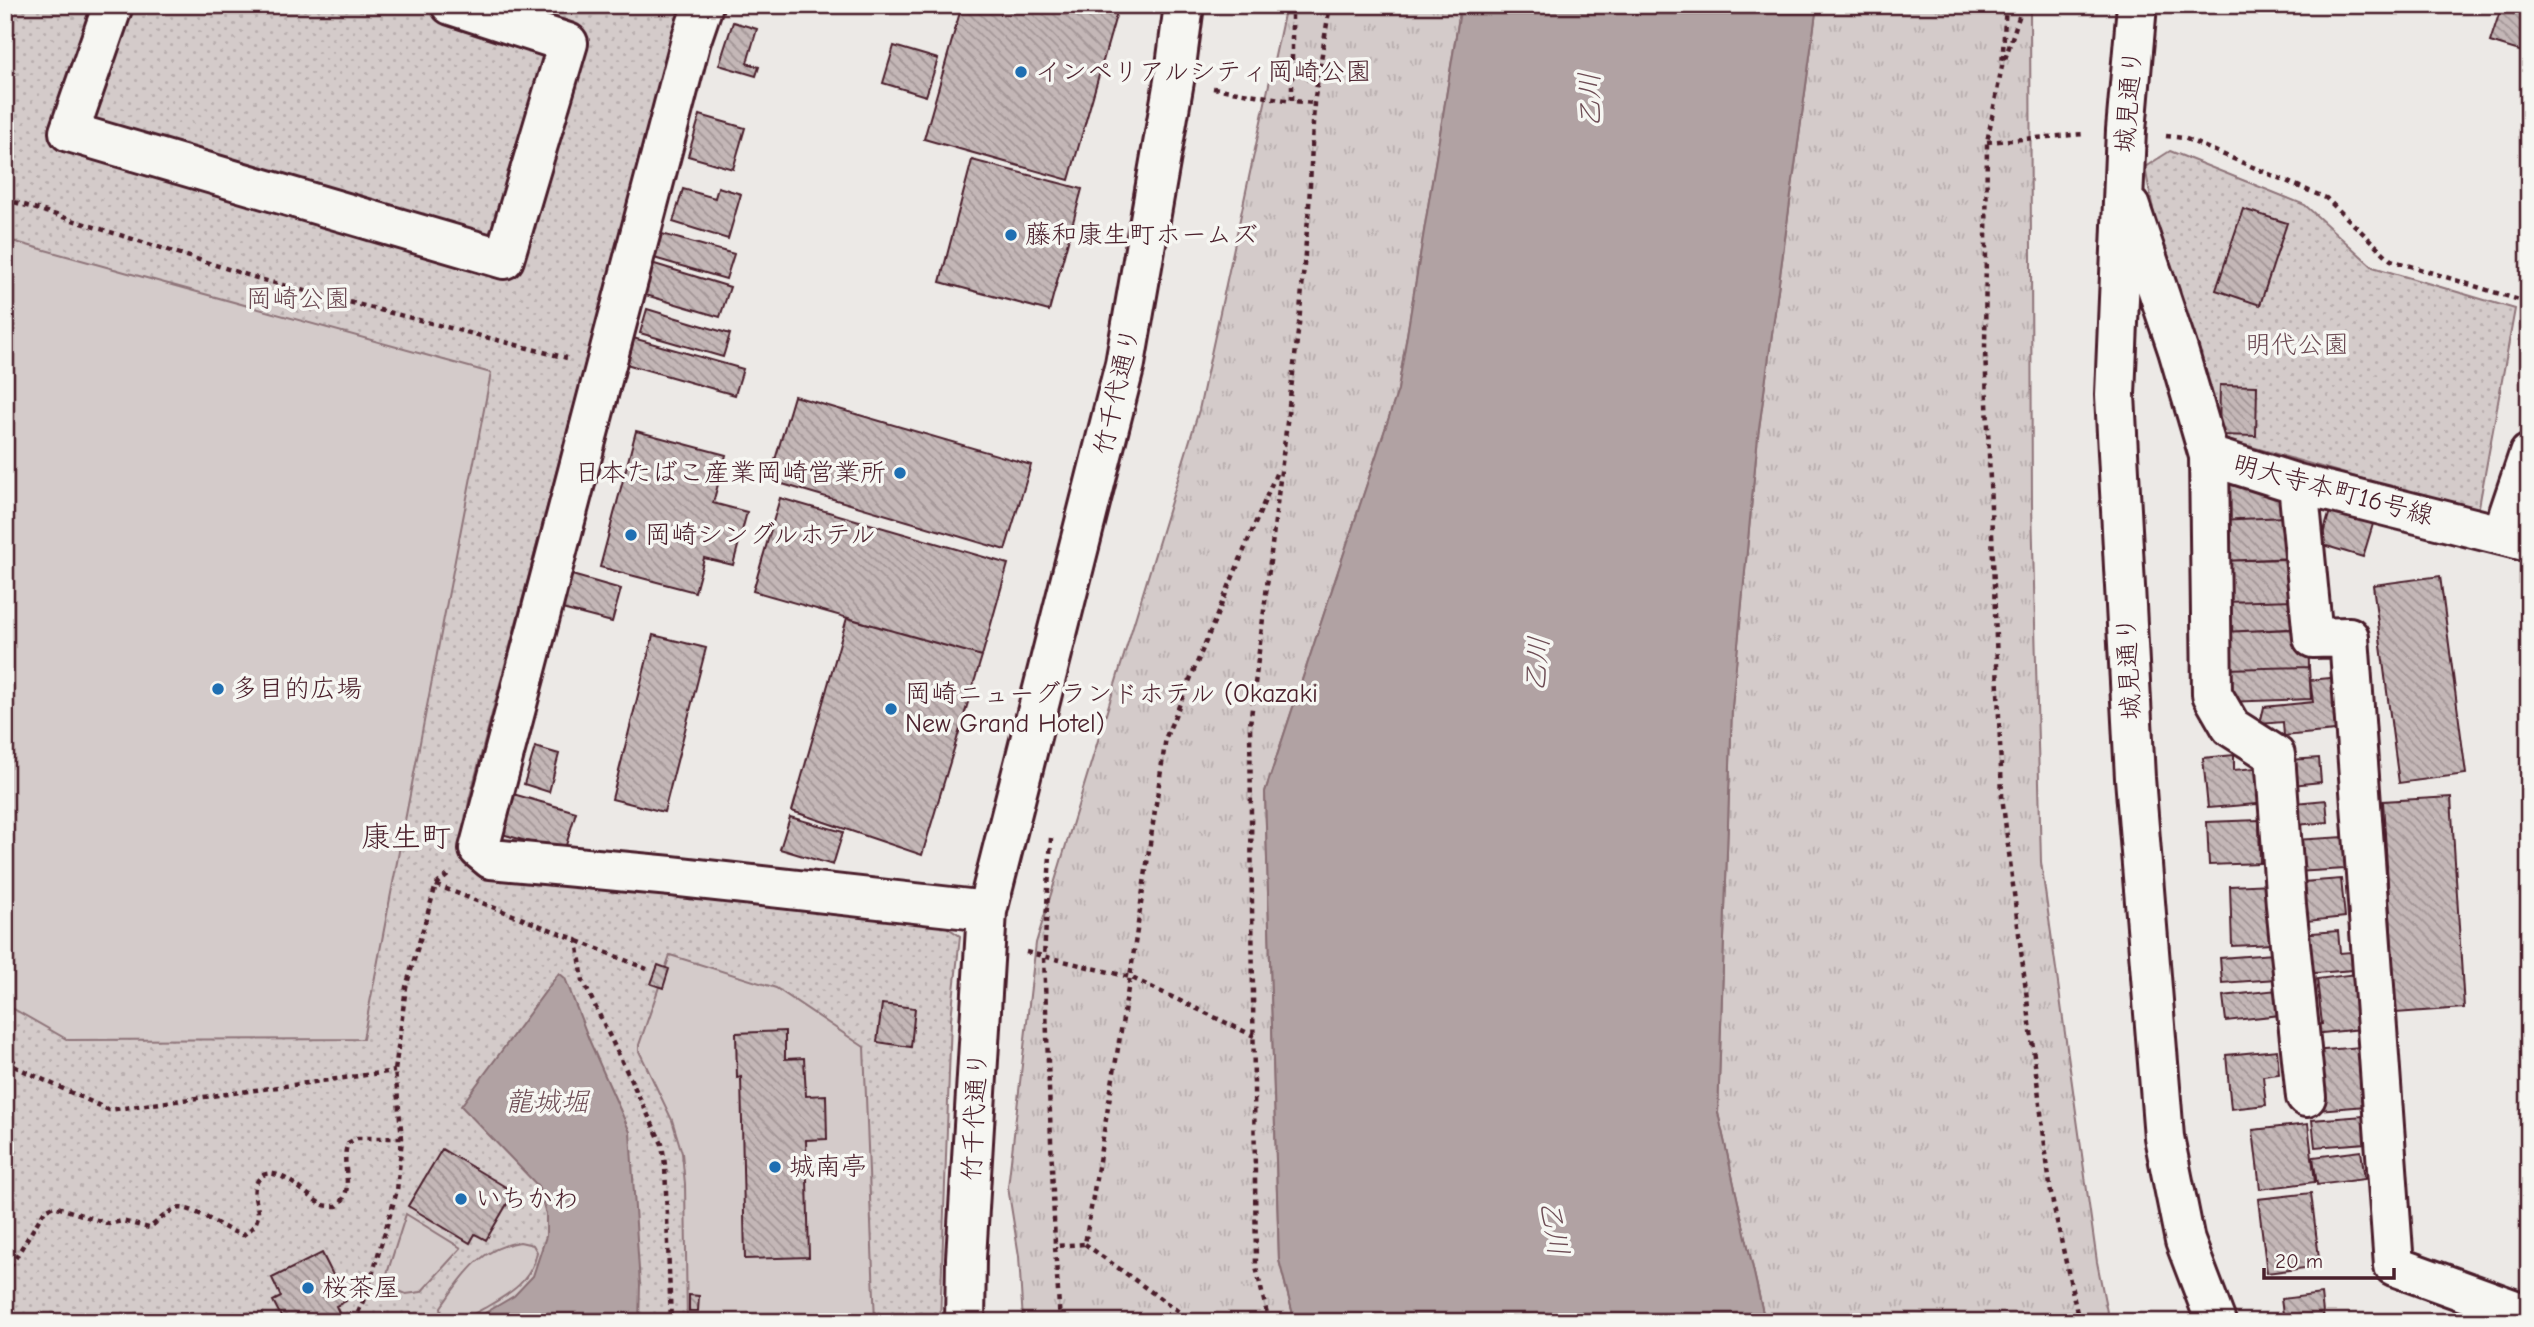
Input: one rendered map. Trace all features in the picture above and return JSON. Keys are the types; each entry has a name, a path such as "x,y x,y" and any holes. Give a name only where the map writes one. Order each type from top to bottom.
{"street":[{"path":"113,5 69,132 504,259 568,43 450,5"},
{"path":"703,5 691,40 479,849 491,859 987,911"},
{"name":"竹千代通り","path":"965,1322 967,1244 987,911 1125,364 1174,81 1184,5"},
{"name":"城見通り","path":"2137,5 2126,130 2115,395 2135,778 2165,1137 2185,1241 2216,1322"},
{"name":"明大寺本町16号線","path":"2123,185 2178,350 2209,456 2298,484 2515,538"},
{"path":"2515,538 2529,454"},
{"path":"2209,456 2211,694 2231,727 2275,755 2286,905 2306,1097"},
{"path":"2298,484 2313,638 2349,637 2393,1266 2529,1315"}],"path":[{"path":"5,16 9,5"},
{"path":"1292,5 1292,101"},
{"path":"1269,1322 1256,1267 1250,725 1299,324 1314,103 1330,5"},
{"path":"2006,5 2002,66 1987,142 1985,349 2002,796 2051,1194 2079,1322"},
{"path":"2002,66 2023,5"},
{"path":"1174,81 1314,103"},
{"path":"1987,142 2126,130"},
{"path":"2184,138 2326,198 2392,260 2529,303"},
{"path":"5,200 263,280 604,368"},
{"path":"1085,1244 1130,977 1166,737 1281,462"},
{"path":"1051,834 1044,957 1060,1322"},
{"path":"354,1322 367,1292 397,1191 402,1138 395,1071 406,987 436,885 479,849"},
{"path":"436,885 647,970"},
{"path":"577,940 583,981 662,1144 671,1322"},
{"path":"1044,957 1130,977 1254,1036"},
{"path":"5,1051 21,1070"},
{"path":"5,1062 109,1110 395,1071"},
{"path":"5,1275 45,1210 54,1206 109,1224 122,1221 149,1228 178,1208 188,1209 243,1235 251,1230 257,1219 259,1211 255,1187 262,1175 288,1179 321,1204 337,1206 343,1201 348,1181 345,1151 348,1143 357,1138 402,1138"},
{"path":"1055,1245 1085,1244 1193,1322"}],"green space":[{"name":"岡崎公園","path":"5,5 651,5 685,15 605,289 469,800 465,828 479,876 892,911 945,926 960,936 951,1019 940,1322 5,1322"},
{"path":"1286,5 1461,5 1398,390 1265,792 1279,1260 1295,1322 1023,1322 1019,1256 1008,1187 1036,943 1199,410"},
{"path":"1817,5 2030,5 2032,505 2041,862 2097,1262 2109,1322 1765,1322 1718,1113 1732,707 1758,436"},
{"name":"明代公園","path":"2170,151 2305,205 2373,267 2515,309 2478,512 2207,434 2158,237 2145,167"},
{"name":"多目的広場","path":"5,239 491,373 363,1039 68,1040 5,1004"},
{"path":"670,955 776,988 864,1047 875,1322 687,1322 682,1153 672,1120 639,1051"},
{"path":"406,1214 461,1248 421,1292 406,1294 390,1287 386,1277"},
{"path":"520,1242 533,1245 537,1252 530,1270 519,1285 471,1315 460,1319 442,1316 441,1307 473,1265 493,1250"}],"water":[{"name":"乙川","path":"1461,5 1817,5 1758,436 1732,707 1718,1113 1765,1322 1295,1322 1279,1260 1265,792 1398,390"},
{"name":"龍城堀","path":"559,973 565,978 630,1132 640,1285 639,1322 470,1322 514,1296 533,1276 546,1236 546,1214 538,1186 461,1106"}],"building":[{"name":"インペリアルシティ岡崎公園","path":"962,5 1119,5 1069,180 924,139"},
{"path":"2502,5 2529,5 2529,54 2490,42"},
{"path":"733,22 757,29 747,63 759,67 756,76 719,65"},
{"path":"894,46 938,59 926,96 883,83"},
{"path":"700,115 745,128 733,169 688,156"},
{"name":"藤和康生町ホームズ","path":"972,160 1082,189 1049,311 940,282"},
{"path":"718,187 741,194 728,239 673,222 683,189 715,198"},
{"path":"2243,209 2287,223 2260,305 2216,290"},
{"path":"662,234 734,254 726,279 654,258"},
{"path":"648,262 730,287 720,317 639,293"},
{"path":"647,309 730,334 723,357 640,333"},
{"path":"633,338 743,369 735,395 626,364"},
{"path":"2220,385 2257,386 2256,436 2219,435"},
{"name":"日本たばこ産業岡崎営業所","path":"794,396 1031,465 1005,550 769,480"},
{"path":"636,431 726,455 713,503 747,512 733,565 704,558 695,592 600,567"},
{"path":"2218,478 2284,498 2285,517 2218,520"},
{"path":"780,498 1008,564 982,656 753,591"},
{"path":"2330,511 2373,524 2363,557 2320,544"},
{"path":"2285,517 2286,559 2220,561 2218,520"},
{"path":"2295,558 2296,600 2222,602 2220,561"},
{"path":"572,575 621,589 612,622 562,609"},
{"path":"2440,576 2466,774 2399,783 2373,585"},
{"path":"2296,600 2297,629 2222,632 2222,602"},
{"path":"847,618 982,656 922,855 792,811"},
{"path":"2308,628 2309,667 2224,669 2222,632"},
{"path":"653,635 706,648 664,812 612,799"},
{"path":"2309,667 2311,699 2225,702 2224,669"},
{"path":"2340,677 2345,730 2284,736 2283,722 2260,724 2264,707 2313,702 2310,680"},
{"path":"535,747 559,754 549,792 524,784"},
{"path":"2234,755 2234,770 2266,767 2269,803 2208,808 2203,758"},
{"path":"2319,758 2321,782 2292,785 2290,760"},
{"path":"513,794 576,812 564,852 502,834"},
{"path":"2451,797 2464,1008 2396,1013 2383,801"},
{"path":"2326,800 2328,822 2297,825 2295,803"},
{"path":"790,817 843,832 833,865 780,849"},
{"path":"2259,820 2260,863 2209,865 2207,822"},
{"path":"2344,837 2345,869 2296,872 2295,840"},
{"path":"2341,879 2345,917 2307,921 2303,882"},
{"path":"2271,884 2273,944 2232,946 2230,886"},
{"path":"2338,931 2340,953 2351,952 2353,970 2303,974 2299,934"},
{"path":"2273,954 2276,979 2222,983 2220,958"},
{"path":"658,965 669,969 663,988 651,984"},
{"path":"2355,974 2361,1029 2303,1035 2302,1026 2322,1024 2317,979"},
{"path":"2277,990 2280,1015 2226,1021 2223,996"},
{"path":"882,1004 915,1008 911,1047 877,1042"},
{"name":"城南亭","path":"785,1031 785,1059 804,1058 806,1096 826,1095 827,1139 806,1140 809,1257 745,1259 741,1077 737,1078 736,1033"},
{"path":"2361,1047 2366,1106 2318,1110 2312,1051"},
{"path":"2277,1050 2279,1074 2263,1076 2266,1105 2231,1109 2226,1055"},
{"path":"2364,1116 2366,1143 2315,1147 2312,1120"},
{"path":"2308,1124 2315,1182 2260,1189 2253,1130"},
{"name":"いちかわ","path":"442,1149 514,1192 486,1240 475,1234 470,1243 408,1206"},
{"path":"2361,1151 2365,1179 2317,1185 2313,1157"},
{"path":"2311,1193 2320,1266 2267,1273 2258,1199"},
{"name":"桜茶屋","path":"322,1253 346,1301 336,1306 340,1315 326,1322 284,1322 273,1301 281,1297 272,1278"},
{"path":"2321,1294 2324,1322 2284,1322 2281,1299"},
{"path":"689,1295 699,1296 698,1311 689,1311"}],"place":[{"name":"インペリアルシティ岡崎公園","path":"1021,72"},
{"name":"藤和康生町ホームズ","path":"1011,235"},
{"name":"日本たばこ産業岡崎営業所","path":"900,473"},
{"name":"岡崎シングルホテル","path":"631,535"},
{"name":"多目的広場","path":"218,689"},
{"name":"岡崎ニューグランドホテル (Okazaki New Grand Hotel)","path":"891,709"},
{"name":"城南亭","path":"775,1167"},
{"name":"いちかわ","path":"461,1199"},
{"name":"桜茶屋","path":"308,1288"}],"district":[{"name":"康生町","path":"406,837"}]}
